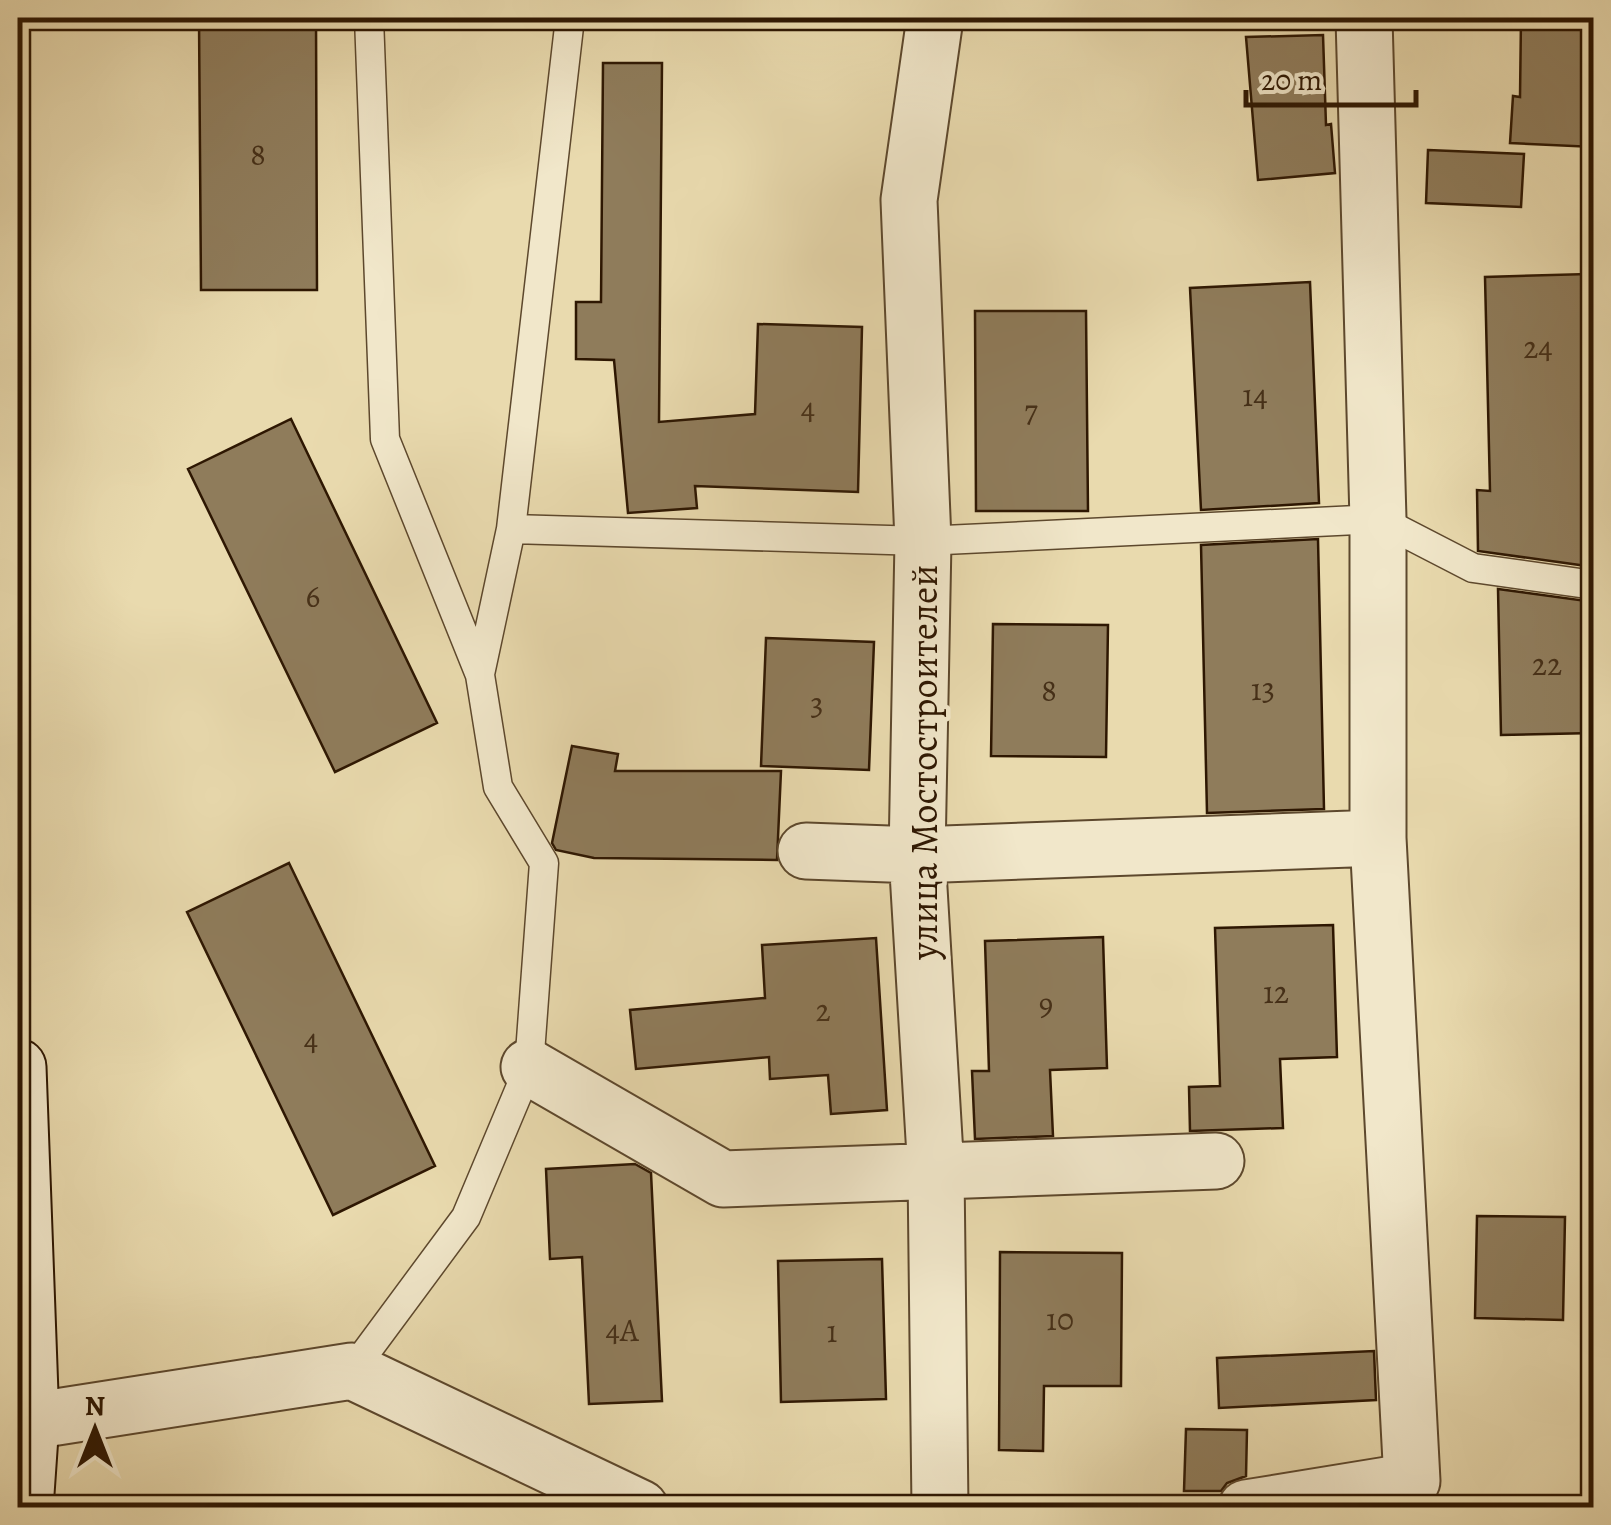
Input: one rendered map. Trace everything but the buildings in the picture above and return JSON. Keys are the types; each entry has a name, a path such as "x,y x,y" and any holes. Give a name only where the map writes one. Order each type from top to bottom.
{"street":[{"name":"улица Мостостроителей","path":"934,18 908,200 923,541 917,855 936,1172 940,1508"},
{"path":"1246,1508 1412,1481 1378,838 1378,519 1364,18"},
{"path":"806,851 917,855 1378,838"},
{"path":"18,1067 31,1421 25,1508"},
{"path":"529,1067 723,1180 1216,1161"},
{"path":"31,1421 352,1371 640,1508"}],"lane":[{"path":"352,1371 466,1218 529,1067 544,862 498,787 480,675 385,439 369,18"},
{"path":"480,675 511,530 570,18"},
{"path":"511,530 923,541 1378,519 1473,568 1594,585"}]}
